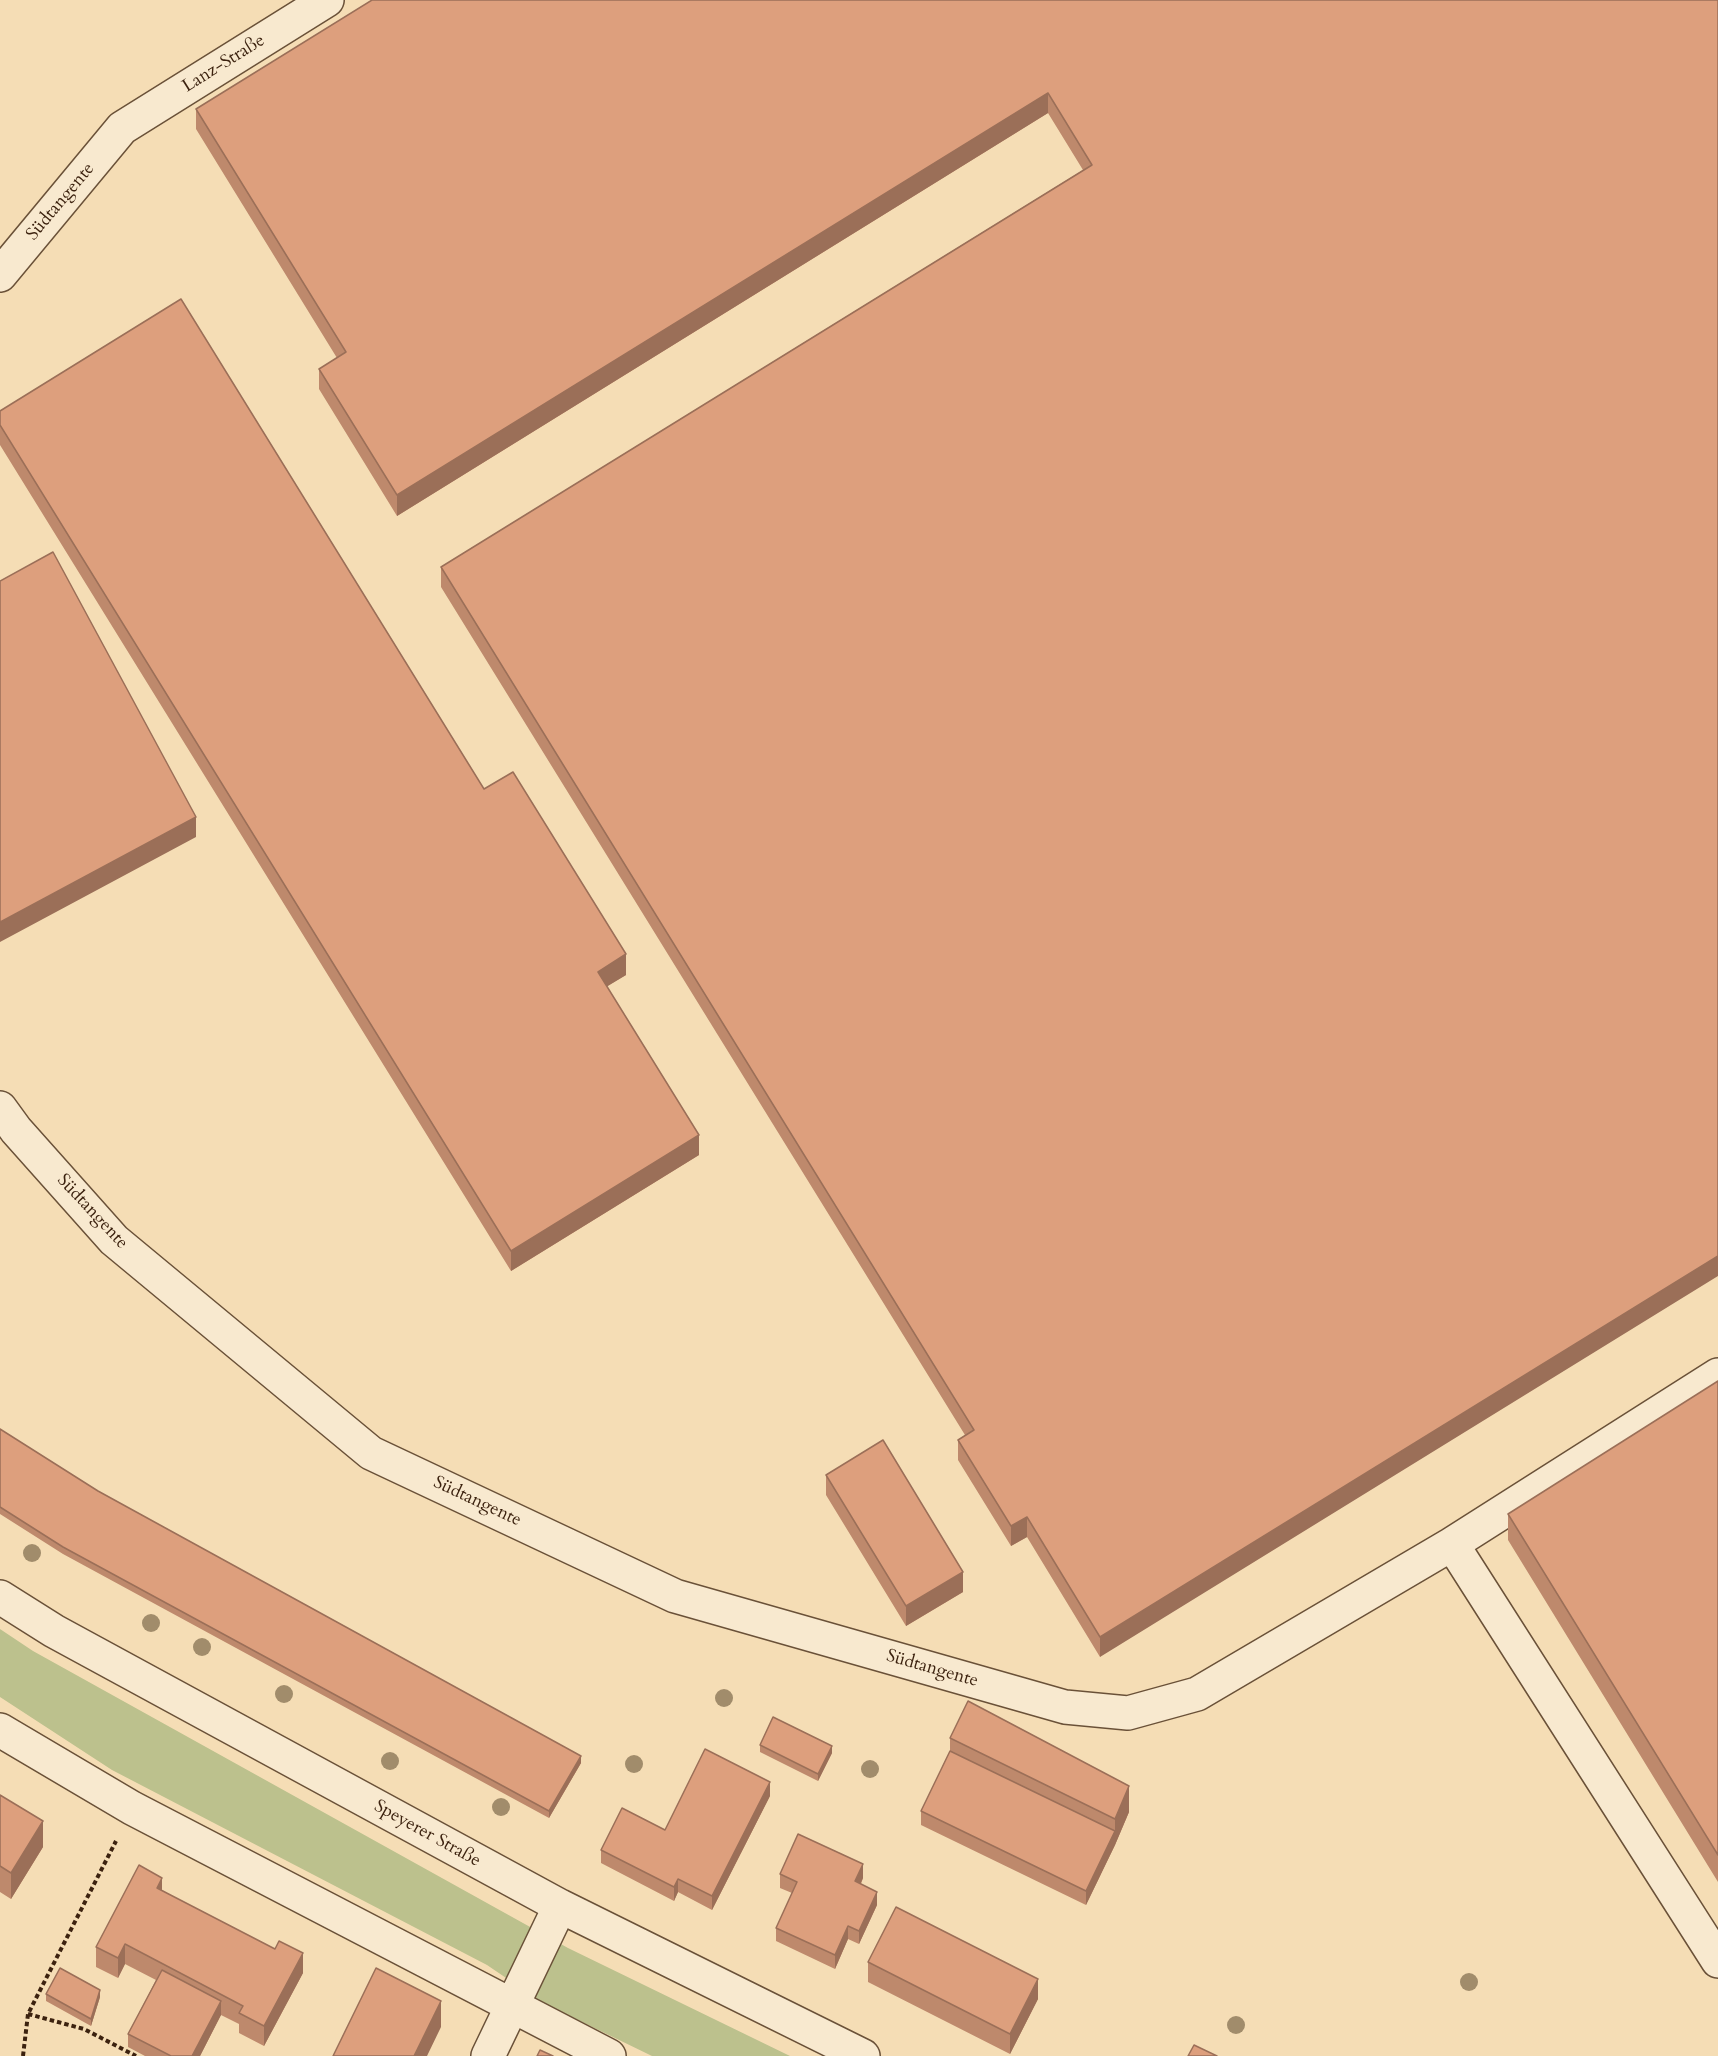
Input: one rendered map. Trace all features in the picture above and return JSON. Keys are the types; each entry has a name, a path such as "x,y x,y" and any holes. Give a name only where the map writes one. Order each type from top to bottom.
{"street":[{"name":"Lanz-Straße","path":"122,128 327,0"},
{"name":"Südtangente","path":"0,275 122,128"},
{"name":"Südtangente","path":"0,1108 16,1130 114,1240 371,1453 675,1596 1065,1707 1128,1713 1197,1694 1452,1544 1718,1375"},
{"path":"1452,1544 1718,1961"},
{"name":"Speyerer Straße","path":"0,1597 54,1631 560,1906 863,2056"},
{"path":"0,1730 132,1808 609,2056"},
{"path":"488,2056 560,1906"}],"path":[{"path":"23,2056 28,2014 132,1808"},
{"path":"28,2014 84,2029 136,2056"}],"green space":[{"path":"0,1629 33,1651 568,1948 790,2056 652,2056 543,2003 487,1965 112,1770 0,1697"}],"building":[{"path":"372,0 1718,0 1718,1256 1100,1637 1027,1517 1011,1526 958,1440 974,1430 441,567 1092,165 1048,93 397,495 319,369 346,352 196,109"},
{"path":"181,299 484,789 513,772 626,954 598,972 699,1135 511,1251 0,425 0,411"},
{"path":"53,552 196,817 0,922 0,581"},
{"path":"1718,1381 1718,1855 1508,1514"},
{"path":"0,1429 98,1491 581,1756 549,1811 63,1547 0,1507"},
{"path":"883,1440 963,1572 906,1606 826,1475"},
{"path":"968,1701 1129,1786 1115,1819 950,1738"},
{"path":"773,1717 832,1746 818,1774 760,1745"},
{"path":"705,1749 770,1782 712,1896 678,1879 674,1887 601,1850 622,1808 665,1830"},
{"path":"950,1751 1115,1831 1086,1891 921,1811"},
{"path":"0,1795 43,1821 11,1873 0,1866"},
{"path":"798,1834 863,1864 855,1881 877,1892 859,1931 848,1926 835,1955 776,1928 797,1882 780,1874"},
{"path":"139,1865 162,1878 157,1888 275,1949 279,1941 303,1953 264,2026 239,2013 243,2006 125,1944 118,1958 96,1947"},
{"path":"896,1907 1038,1979 1010,2034 868,1962"},
{"path":"60,1968 100,1990 91,2019 46,1994"},
{"path":"376,1968 441,2001 414,2056 333,2056"},
{"path":"162,1970 221,2001 192,2056 171,2056 128,2034"},
{"path":"1194,2045 1217,2056 1188,2056"},
{"path":"540,2050 553,2056 537,2056"}]}
